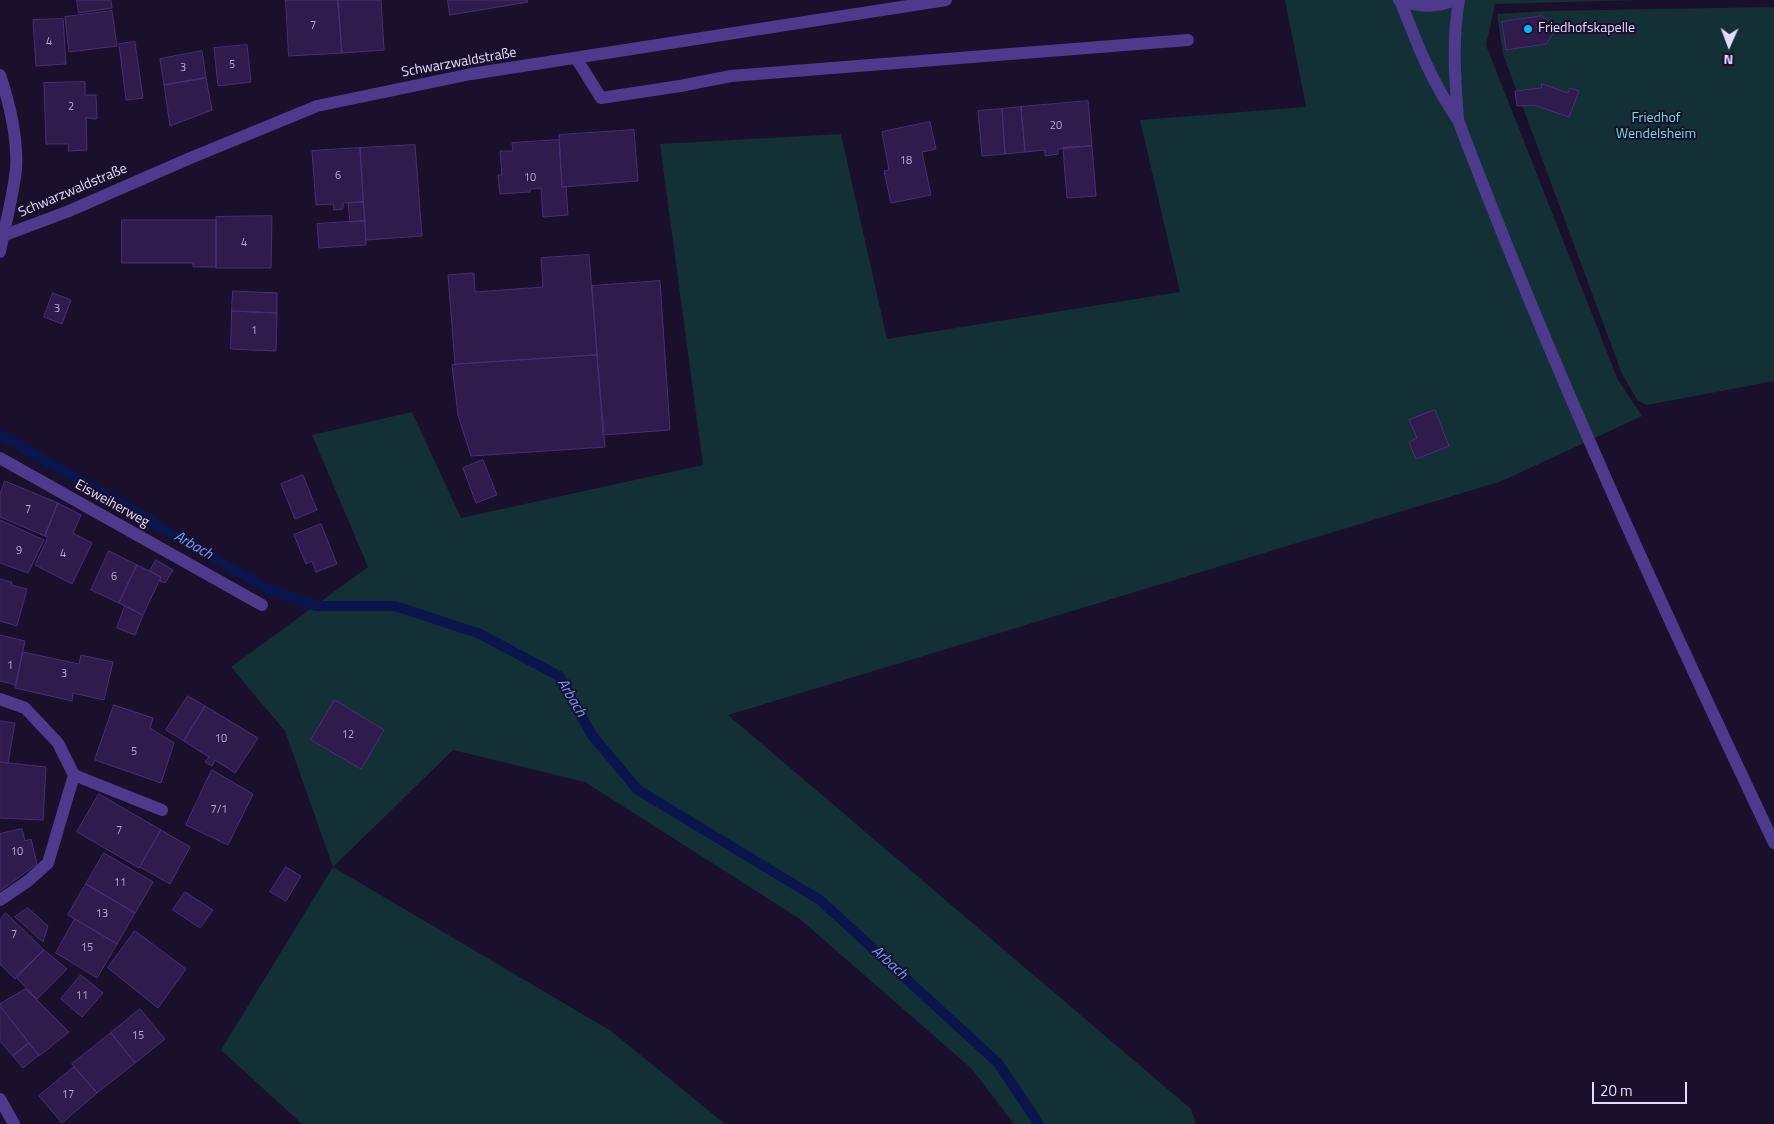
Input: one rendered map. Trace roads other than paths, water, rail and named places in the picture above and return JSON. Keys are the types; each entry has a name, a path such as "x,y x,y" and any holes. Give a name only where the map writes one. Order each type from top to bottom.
{"street":[{"name":"Schwarzwaldstraße","path":"2,236 69,211 317,106 471,74 946,0"},
{"path":"1400,0 1409,4 1428,6 1454,0"},
{"path":"1400,0 1431,76 1442,97 1458,120 1525,291 1619,511 1774,843"},
{"path":"1458,120 1455,58 1456,17 1459,0"},
{"path":"576,58 602,98 731,76 1188,40"},
{"path":"0,75 9,102 15,138 16,168 0,252"},
{"name":"Eisweiherweg","path":"0,458 262,605"},
{"path":"0,699 25,708 58,743 74,775 162,810"},
{"path":"0,900 28,881 48,864 74,775"},
{"path":"0,1099 14,1124"}],"waterway":[{"name":"Arbach","path":"143,518 270,590 316,606 395,606 480,634 559,676 592,735 638,790 820,900 998,1063 1039,1124"}],"place":[{"name":"Friedhofskapelle","path":"1528,29"}],"park label":[{"name":"Friedhof Wendelsheim","path":"1656,128"}]}
